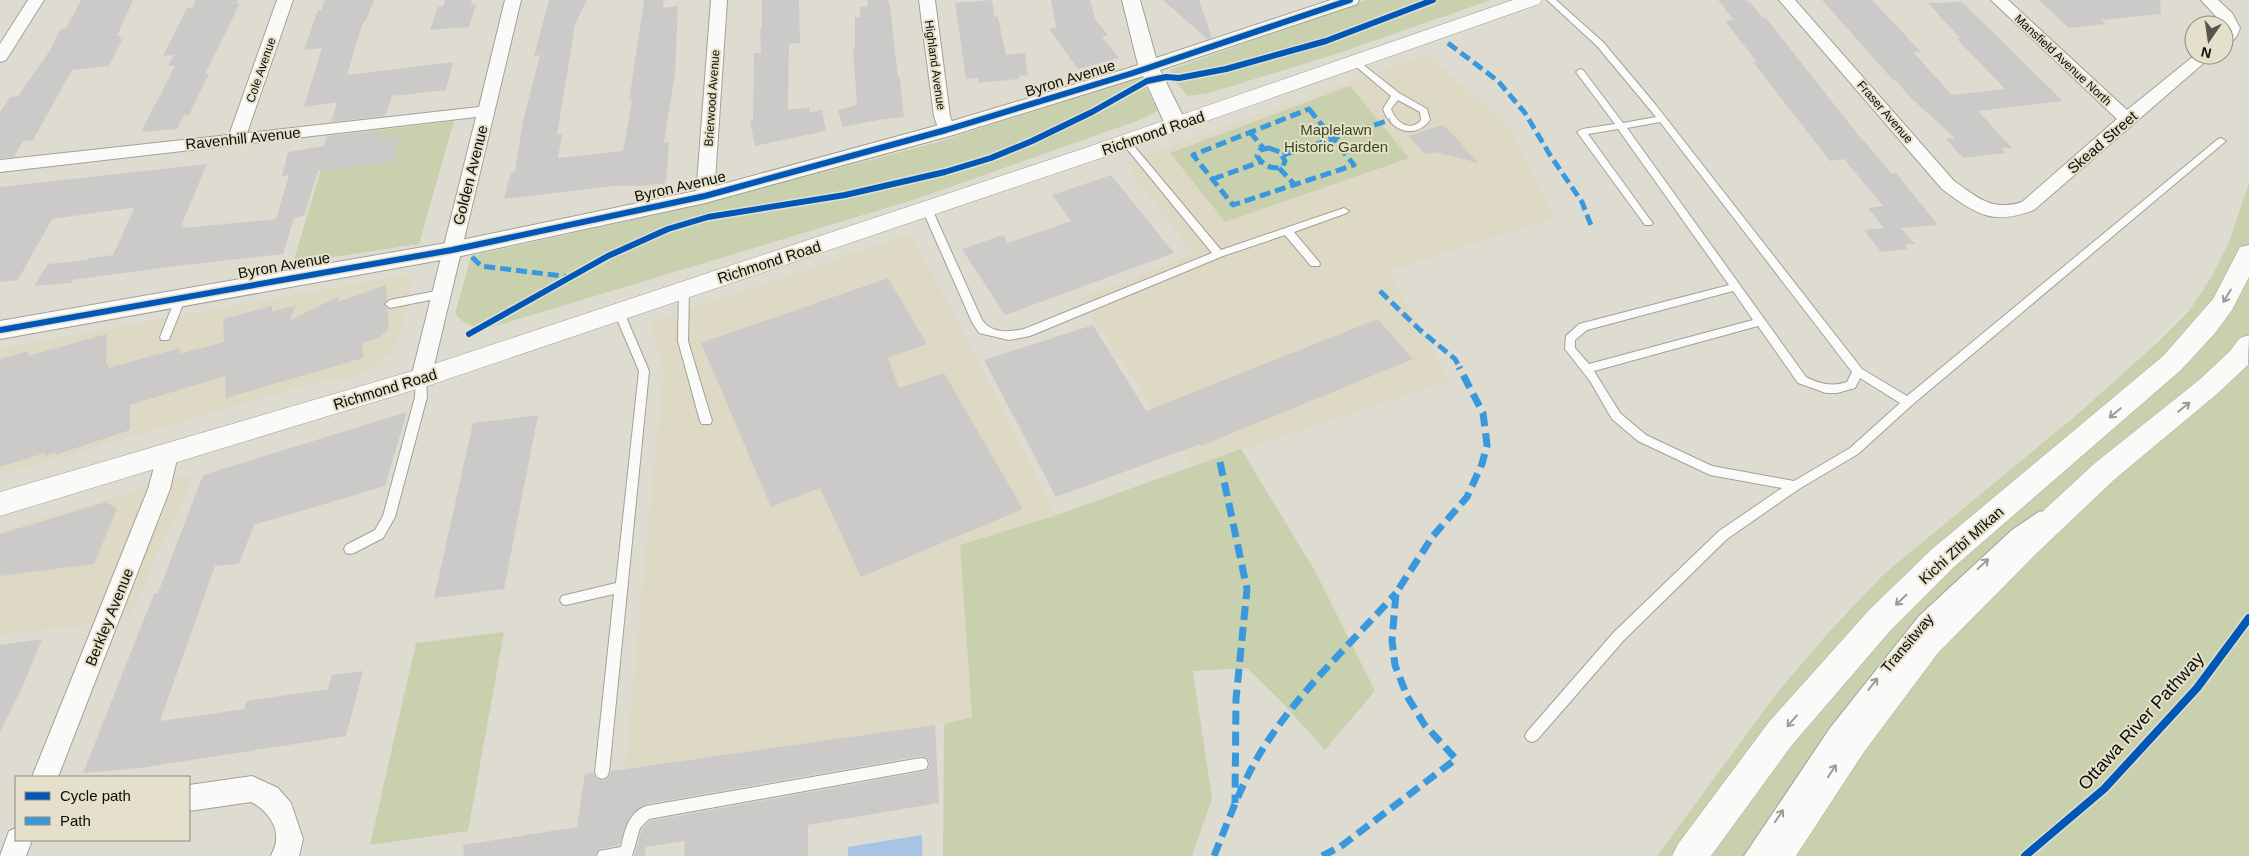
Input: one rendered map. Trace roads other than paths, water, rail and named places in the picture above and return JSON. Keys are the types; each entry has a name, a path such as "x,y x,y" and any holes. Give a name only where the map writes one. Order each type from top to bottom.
{"main road":[{"name":"Richmond Road","path":"0,504 421,378 1126,142 1532,0"},
{"name":"Kichi Zībī Mīkan","path":"1690,856 1780,734 1880,620 1944,558 2172,363 2207,325 2223,304 2249,253"},
{"path":"1776,856 1852,741 1928,642 2027,544 2106,471 2208,387 2239,358 2249,345"}],"street":[{"path":"0,58 36,0"},
{"name":"Cole Avenue","path":"236,139 285,0"},
{"name":"Golden Avenue","path":"421,378 513,0"},
{"name":"Brierwood Avenue","path":"705,196 719,0"},
{"name":"Highland Avenue","path":"926,0 942,116 946,130"},
{"path":"1131,0 1149,68 1176,124"},
{"name":"Byron Avenue","path":"0,330 452,250 705,196 946,130 1149,68 1350,0"},
{"name":"Fraser Avenue","path":"1787,0 1948,185 1975,204 1993,212"},
{"name":"Mansfield Avenue North","path":"1999,0 2127,119"},
{"path":"2209,0 2225,15"},
{"name":"Skead Street","path":"1993,212 2013,213 2028,206 2127,119 2193,65"},
{"name":"Ravenhill Avenue","path":"0,166 486,111"},
{"name":"Berkley Avenue","path":"45,776 159,488 167,455"},
{"path":"190,798 252,789 269,797 282,812 290,839 285,856"},
{"path":"12,856 19,841"}],"lane":[{"path":"1551,0 1600,44 1662,119 1858,372 1908,402"},
{"path":"1356,62 1366,73 1396,95"},
{"path":"1580,72 1621,126 1802,380 1821,390 1838,391 1851,385 1858,372"},
{"path":"1648,224 1582,132 1662,119"},
{"path":"1532,736 1619,636 1723,535 1795,486 1854,451 1908,402 2221,141"},
{"path":"1126,142 1219,254"},
{"path":"927,209 983,330 1009,336 1043,327 1108,298 1219,254 1344,210"},
{"path":"1287,230 1315,264"},
{"path":"1734,287 1583,327 1570,339 1570,349 1587,370 1616,416 1642,438 1710,470 1795,486"},
{"path":"684,291 682,341 706,421"},
{"path":"390,304 441,294"},
{"path":"165,337 181,297"},
{"path":"602,772 644,371 619,312"},
{"path":"1587,370 1759,322"},
{"path":"350,549 379,534 389,517 421,397 421,378"},
{"name":"Transitway","path":"1752,856 1835,732 1923,620 2016,534 2064,497 2106,471"},
{"path":"566,600 621,587"},
{"path":"604,856 625,854 634,824 646,813 921,764"}],"water":[{"path":"922,835 922,856 848,856 848,847"}],"park label":[{"name":"Maplelawn Historic Garden","path":"1336,138"}]}
